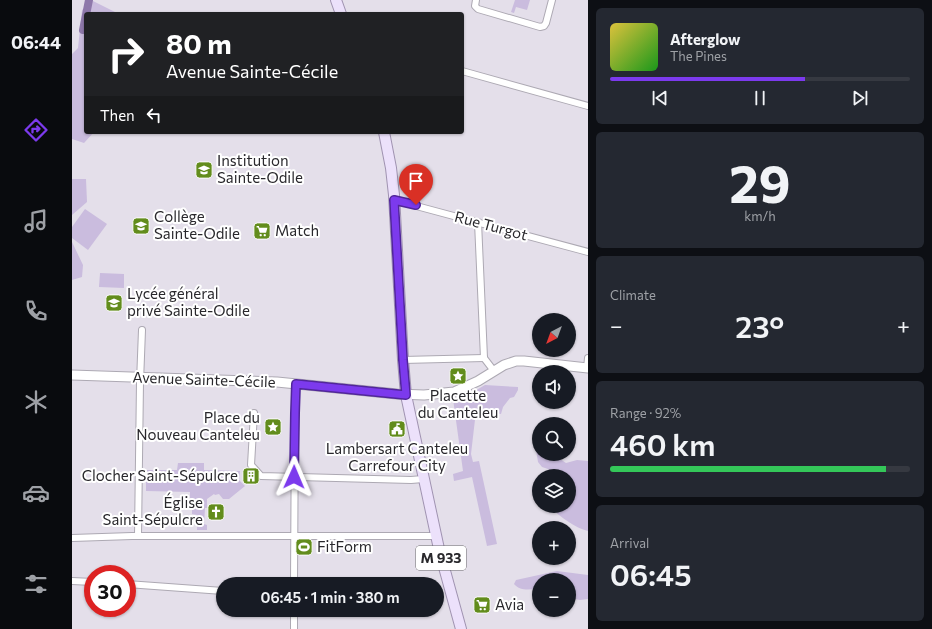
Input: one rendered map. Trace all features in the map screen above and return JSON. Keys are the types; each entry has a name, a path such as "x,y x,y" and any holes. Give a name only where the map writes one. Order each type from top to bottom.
{"main road":[{"path":"335,1 340,12"},
{"name":"M 933","path":"384,134 391,168 394,200 406,395 436,536 461,629"},
{"name":"M 933","path":"455,605 466,629"}],"street":[{"path":"476,0 475,6 478,10 540,27 546,24 552,0"},
{"path":"464,72 588,106"},
{"name":"Rue Turgot","path":"394,200 588,252"},
{"path":"478,222 484,358 494,371"},
{"path":"138,536 142,330"},
{"path":"403,360 484,358"},
{"path":"587,368 588,358"},
{"name":"Avenue Sainte-Cécile","path":"72,375 296,384 406,395 434,395 454,392 478,381 509,363 516,361 587,368"},
{"path":"294,577 296,384"},
{"path":"254,413 251,465 261,476 411,480 423,479"},
{"path":"72,538 138,536 436,536"},
{"path":"72,580 84,581"},
{"path":"136,585 216,590"},
{"path":"294,617 294,629"}],"shaded area":[{"path":"515,0 530,0 527,10 516,7 514,13 511,12"},
{"path":"93,1 115,12 84,12 84,134 92,134 84,143 72,139 72,54 78,48 82,10"},
{"path":"72,179 86,179 87,202 72,215"},
{"path":"85,209 107,224 88,250 72,238 72,227"},
{"path":"72,242 83,265 82,277 72,280"},
{"path":"100,273 124,274 124,288 99,287"},
{"path":"485,385 518,387 514,397 510,398 503,407 501,414 476,411 471,454 473,462 479,461 497,544 487,546 472,477 454,481 453,474 463,471 453,399 459,400"},
{"path":"577,460 588,461 588,531 576,526 576,521 568,521 557,513 576,513 576,469 548,469 542,467 538,462 563,461 566,463"},
{"path":"178,463 204,463 204,470 240,471 239,480 245,486 229,499 223,499 219,494 214,494 207,499 204,524 207,525 207,530 197,530 197,515 192,514 192,510 197,506 195,500 190,498 190,492 146,491 146,470 177,470"},
{"path":"557,571 572,573 548,573"},
{"path":"576,573 588,575 588,599 576,599"},
{"path":"532,576 532,590 517,587 514,584 516,580"}],"waterway":[{"path":"87,12 89,0"},
{"path":"83,30 84,25"}],"place":[{"name":"Institution Sainte-Odile","path":"204,170"},
{"name":"Collège Sainte-Odile","path":"141,226"},
{"name":"Match","path":"262,231"},
{"name":"Lycée général privé Sainte-Odile","path":"114,303"},
{"name":"Placette du Canteleu","path":"458,376"},
{"name":"Place du Nouveau Canteleu","path":"273,427"},
{"name":"Lambersart Canteleu Carrefour City","path":"397,429"},
{"name":"Clocher Saint-Sépulcre","path":"251,476"},
{"name":"Église Saint-Sépulcre","path":"216,512"},
{"name":"FitForm","path":"304,547"},
{"name":"Avia","path":"482,605"}],"route":[{"path":"294,477 296,384 406,395 394,200 400,200 416,205"}]}
